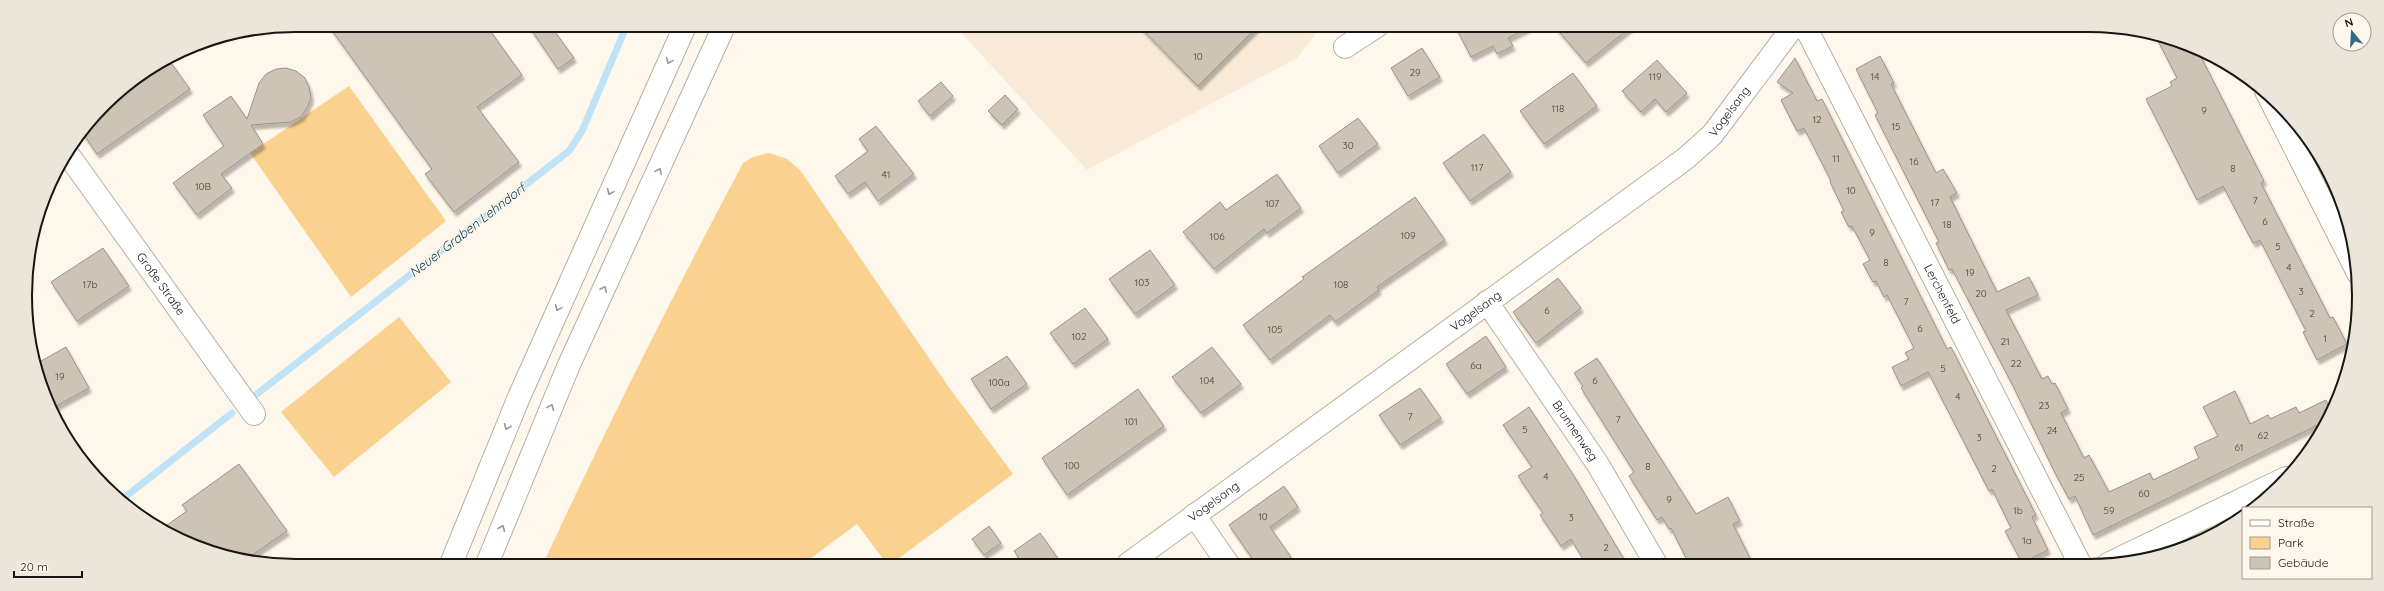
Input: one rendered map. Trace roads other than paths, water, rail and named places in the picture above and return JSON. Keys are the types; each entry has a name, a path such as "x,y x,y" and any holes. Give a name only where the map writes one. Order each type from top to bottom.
{"main road":[{"path":"453,559 522,390 682,32"},
{"path":"489,559 568,368 721,32"},
{"path":"1345,47 1368,32"},
{"name":"Vogelsang","path":"1135,559 1685,159 1712,136 1789,32"},
{"name":"Lerchenfeld","path":"1808,32 2077,559"},
{"path":"2275,109 2349,255"},
{"name":"Große Straße","path":"70,159 254,414"},
{"name":"Brunnenweg","path":"1487,302 1597,463 1653,559"},
{"path":"2122,557 2272,485"},
{"path":"1194,515 1225,559"}],"waterway":[{"name":"Neuer Graben Lehndorf","path":"257,394 569,151 582,131 624,32"},
{"name":"Neuer Graben Lehndorf","path":"125,497 232,413"}]}
